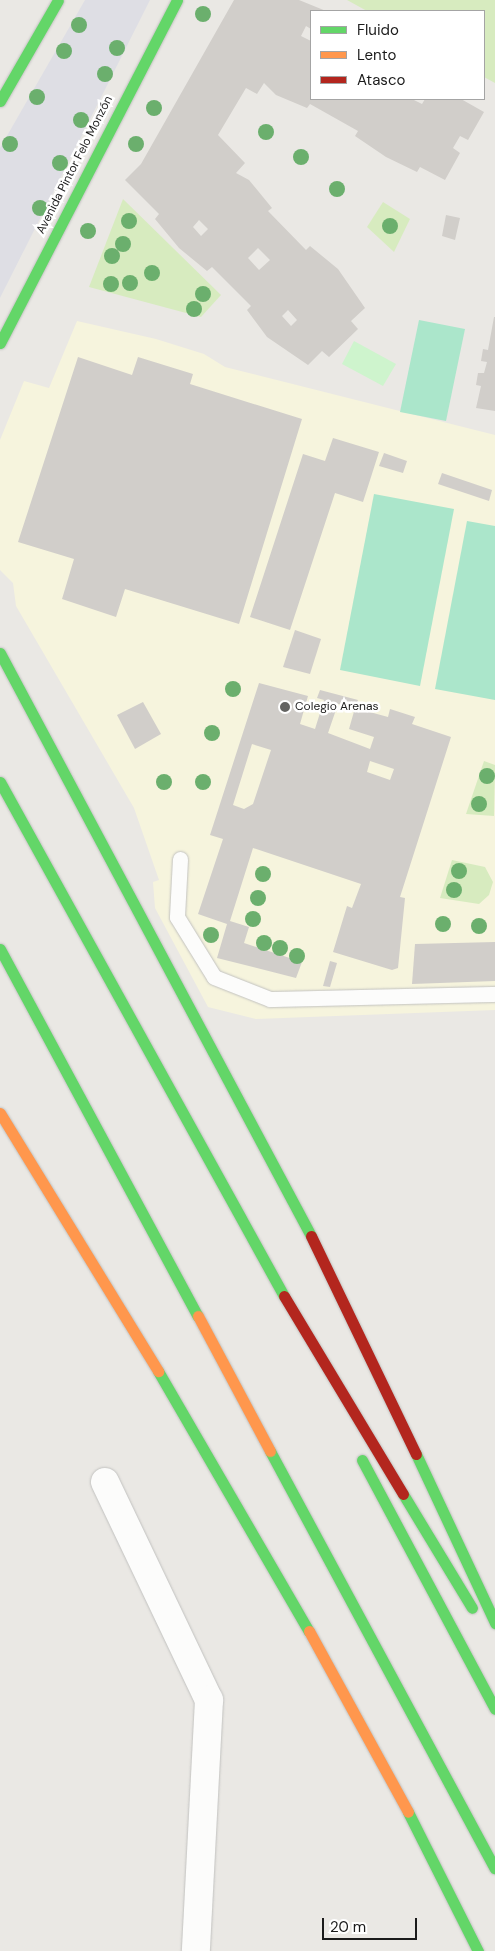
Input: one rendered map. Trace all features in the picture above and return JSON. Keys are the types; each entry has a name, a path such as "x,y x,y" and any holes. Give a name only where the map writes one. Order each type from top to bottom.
{"main road":[{"path":"0,101 5,77 58,0"},
{"name":"Avenida Pintor Felo Monzón","path":"0,343 177,0"},
{"path":"0,653 334,1279 495,1623"},
{"path":"0,782 276,1283 490,1634"},
{"path":"0,948 495,1868"},
{"path":"0,1113 235,1496 384,1766 478,1951"},
{"path":"276,1283 345,1425"},
{"path":"358,1452 406,1549 495,1709"}],"street":[{"path":"105,1482 209,1700 196,1951"}],"lane":[{"path":"180,859 177,917 214,977 270,998 495,994"}],"shaded area":[{"path":"85,0 150,0 0,298 0,148"},
{"name":"Colegio Arenas","path":"77,321 156,339 204,354 225,367 495,435 495,1010 256,1019 208,1007 155,908 153,882 159,880 134,808 16,606 13,583 0,570 0,440 24,381 49,388"}],"green space":[{"path":"347,0 495,0 495,83 485,78 485,10 365,10"},
{"path":"123,199 221,295 201,317 89,287"},
{"path":"383,202 410,219 394,252 367,227"},
{"path":"419,320 465,329 446,421 400,412"},
{"path":"354,341 396,364 383,386 342,364"},
{"path":"374,494 454,509 420,686 340,670"},
{"path":"467,521 495,526 495,700 435,689"},
{"path":"484,761 495,765 494,816 466,814"},
{"path":"452,860 485,867 493,882 489,895 479,904 440,898"}],"building":[{"path":"234,0 299,0 324,10 310,10 310,28 306,26 301,36 310,40 310,100 414,100 422,104 424,100 463,100 484,112 468,140 460,136 453,148 460,153 445,180 420,167 417,172 386,157 355,136 358,131 310,104 307,108 276,95 264,83 257,94 246,88 218,135 245,163 236,173 249,180 272,208 268,211 306,250 310,246 338,269 365,308 351,321 358,329 329,357 322,351 308,365 267,337 247,310 251,306 212,267 207,271 179,248 155,219 159,214 125,180 141,164","holes":["199,220 208,229 201,236 193,227","258,248 270,260 259,270 248,258","288,310 297,320 291,326 282,316"]},
{"path":"446,215 460,218 455,240 442,236"},
{"path":"494,317 495,411 476,408 481,386 476,385 478,373 484,373 487,362 481,361 483,349 488,350"},
{"path":"78,357 132,375 138,357 193,374 190,384 302,419 239,624 125,589 116,617 62,599 74,559 18,542"},
{"path":"333,438 379,452 363,502 335,493 290,630 250,617 303,454 325,461"},
{"path":"384,453 407,461 403,473 379,466"},
{"path":"442,473 492,490 489,501 438,484"},
{"path":"295,630 321,639 310,674 283,667"},
{"path":"259,683 308,696 300,724 315,729 324,700 317,698 320,690 358,700 355,708 388,717 390,709 415,717 412,724 451,737 400,897 405,898 398,968 392,970 333,952 347,906 352,908 361,884 253,848 230,921 249,927 244,943 302,962 296,978 217,958 227,924 198,914 223,839 210,835","holes":["338,704 355,708 349,729 374,737 370,749 328,733","252,744 271,750 253,804 244,809 233,805","370,761 394,769 390,780 367,772"]},
{"path":"143,702 161,734 135,749 117,715"},
{"path":"495,942 495,981 412,984 415,944"},
{"path":"330,961 337,963 330,987 323,986"}],"traffic: fast":[{"path":"0,101 58,0"},
{"path":"0,343 177,0"},
{"path":"0,653 311,1236"},
{"path":"0,782 284,1296"},
{"path":"0,949 198,1316"},
{"path":"158,1371 309,1631"},
{"path":"270,1451 495,1868"},
{"path":"416,1454 495,1623"},
{"path":"362,1460 495,1709"},
{"path":"403,1494 472,1608"},
{"path":"408,1812 478,1951"}],"traffic: slow":[{"path":"0,1113 158,1371"},
{"path":"198,1316 270,1451"},
{"path":"309,1631 408,1812"}],"traffic: jam":[{"path":"311,1236 416,1454"},
{"path":"284,1296 403,1494"}],"place":[{"name":"Colegio Arenas","path":"285,707"}]}
